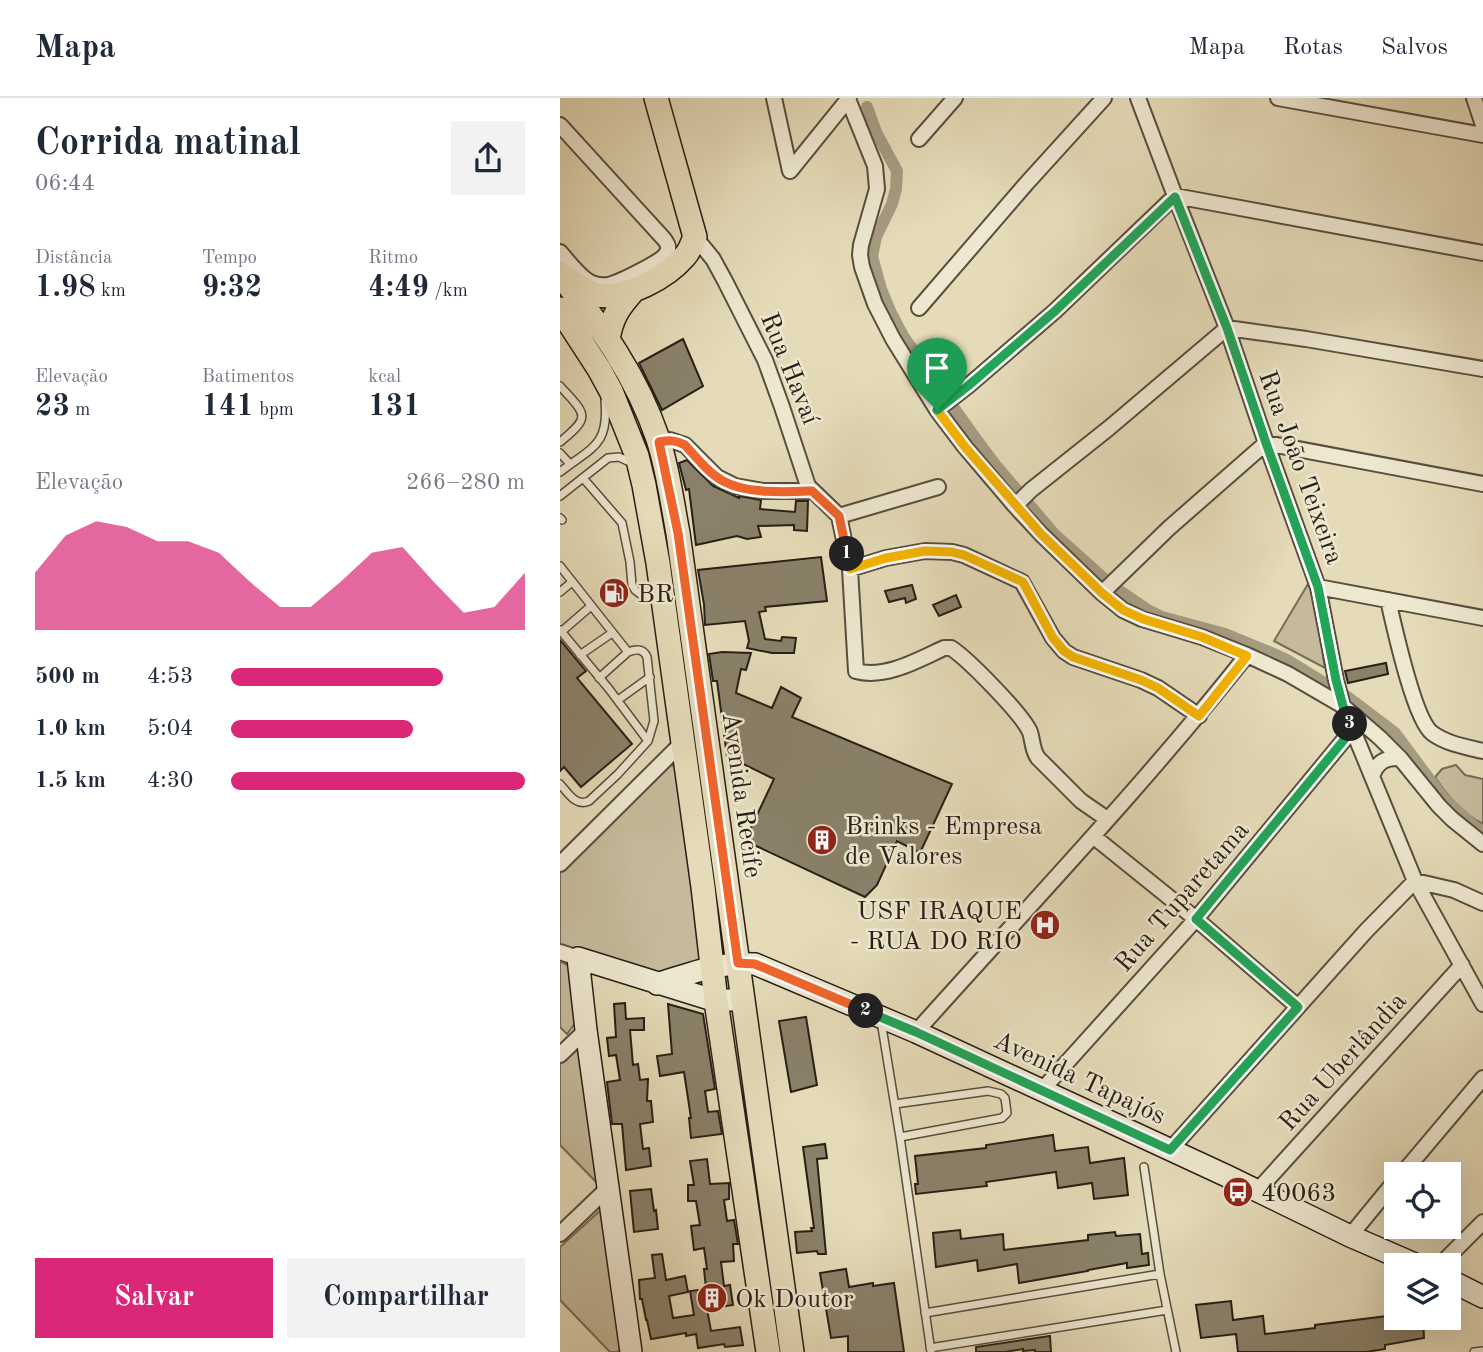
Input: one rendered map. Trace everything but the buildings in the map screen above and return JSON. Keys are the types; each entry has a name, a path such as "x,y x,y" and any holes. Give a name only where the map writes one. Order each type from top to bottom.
{"main road":[{"path":"560,274 595,295 618,295 654,281 672,269 688,252 695,237 656,98"},
{"name":"Avenida Recife","path":"560,274 632,378 659,442 678,533 792,1352"},
{"path":"608,340 615,312 634,290"},
{"name":"Avenida Recife","path":"560,309 611,391 629,432 644,485 663,600 716,1001 768,1352"},
{"path":"569,955 716,1001 743,999"},
{"path":"569,955 586,1030 628,1350"},
{"name":"Avenida Tapajós","path":"657,984 712,966 755,964 916,1032 1389,1253"},
{"path":"1461,1286 1483,1297"}],"street":[{"path":"774,98 790,171 849,98"},
{"path":"849,98 875,166 877,189 861,245 862,267 875,304 892,339 965,447 1022,499 1041,534 1123,610 1202,637 1247,656 1288,674 1343,706 1400,758 1439,806 1483,844"},
{"path":"919,139 954,98"},
{"path":"919,308 1104,98"},
{"name":"Rua João Teixeira","path":"1138,98 1227,328 1318,587 1343,706 1415,881 1482,999"},
{"path":"1278,98 1483,135"},
{"path":"1474,98 1483,125"},
{"path":"560,125 668,246 666,255 655,262 624,280 602,286 587,282 560,252"},
{"path":"940,408 1055,311 1175,197 1483,253"},
{"name":"Rua Havaí","path":"695,237 713,259 765,360 805,481 839,516"},
{"path":"1022,499 1227,328 1483,369"},
{"path":"659,442 670,440 685,445 717,477 735,486 764,491 812,491"},
{"path":"1104,591 1169,528 1266,443 1483,484"},
{"path":"938,487 839,516 850,569 856,671 878,673 906,665 944,648 951,648 1017,714 1030,733 1038,758 1081,801 1107,819"},
{"path":"850,569 909,553 938,551 964,555 1017,579 1026,586 1053,638 1064,651 1073,657 1158,688 1199,716"},
{"path":"1318,587 1483,618"},
{"path":"1388,600 1409,683 1423,723 1430,732 1453,744 1483,751"},
{"path":"916,1032 1199,716 1247,656"},
{"name":"Rua Tuparetama","path":"1042,1090 1196,919 1353,729"},
{"path":"560,864 682,743"},
{"path":"1372,777 1374,769 1381,761 1400,758"},
{"path":"1093,836 1196,919 1298,1007"},
{"path":"1170,1150 1366,931 1415,881 1454,890 1483,903"},
{"name":"Rua Uberlândia","path":"1258,1190 1462,965"},
{"path":"560,1055 586,1030"},
{"path":"1412,1162 1483,1078"},
{"path":"560,1234 607,1189"},
{"path":"1350,1236 1384,1195"},
{"path":"1452,1253 1483,1222"}],"lane":[{"path":"560,472 600,441 605,429 605,403 599,369"},
{"path":"560,386 580,410 582,417 577,428 560,442"},
{"path":"560,453 570,464"},
{"path":"560,496 608,458 619,457 631,463 644,485"},
{"path":"583,478 622,523 635,590 643,596 663,600"},
{"path":"560,566 628,652"},
{"path":"560,592 572,582"},
{"path":"591,606 561,631 648,741"},
{"path":"580,655 612,633"},
{"path":"560,784 578,803 584,804 596,796 648,741 654,721 645,652 638,649 628,652 599,678"},
{"path":"618,700 650,677"},
{"path":"880,1017 930,1350 1167,1310"},
{"path":"895,1104 988,1091 1001,1094 1005,1098 1007,1113 1002,1118 900,1137"},
{"path":"1144,1167 1160,1274 1176,1352"},
{"path":"925,1313 1160,1274"},
{"path":"1475,1352 1483,1351"}],"shaded area":[{"path":"1308,584 1315,600 1325,668 1274,641"},
{"path":"671,765 679,769 704,988 635,970 560,945 560,872"},
{"path":"1456,765 1465,775 1483,779 1483,824 1456,804 1435,777 1442,769"},
{"path":"560,961 569,966 576,1022 567,1034 560,1027"},
{"path":"579,1049 601,1187 560,1145 560,1063 572,1051"},
{"path":"603,1208 625,1346 617,1352 610,1352 560,1300 560,1247"}],"waterway":[{"path":"867,107 876,132 897,171 892,204 876,237 872,256 881,289 903,336 997,467 1054,534 1111,585 1146,609 1162,617 1225,634 1269,652 1349,698 1395,733 1444,799 1483,832"}],"place":[{"name":"BR","path":"614,593"},
{"name":"Brinks - Empresa de Valores","path":"822,840"},
{"name":"USF IRAQUE - RUA DO RIO","path":"1045,925"},
{"name":"40063","path":"1238,1192"},
{"name":"Ok Doutor","path":"712,1298"}],"route":[{"path":"1175,197 1227,328 1318,587 1336,680 1353,729 1196,919 1298,1007 1170,1150 916,1032 755,964 738,963 678,533 659,442 670,440 685,445 717,477 735,486 764,491 812,491 839,516 850,569 909,553 952,552 974,559 1023,582 1053,638 1064,651 1073,657 1158,688 1199,716 1247,656 1202,637 1162,626 1123,610 1041,534 965,447 937,410 1055,311 1175,197"}]}
